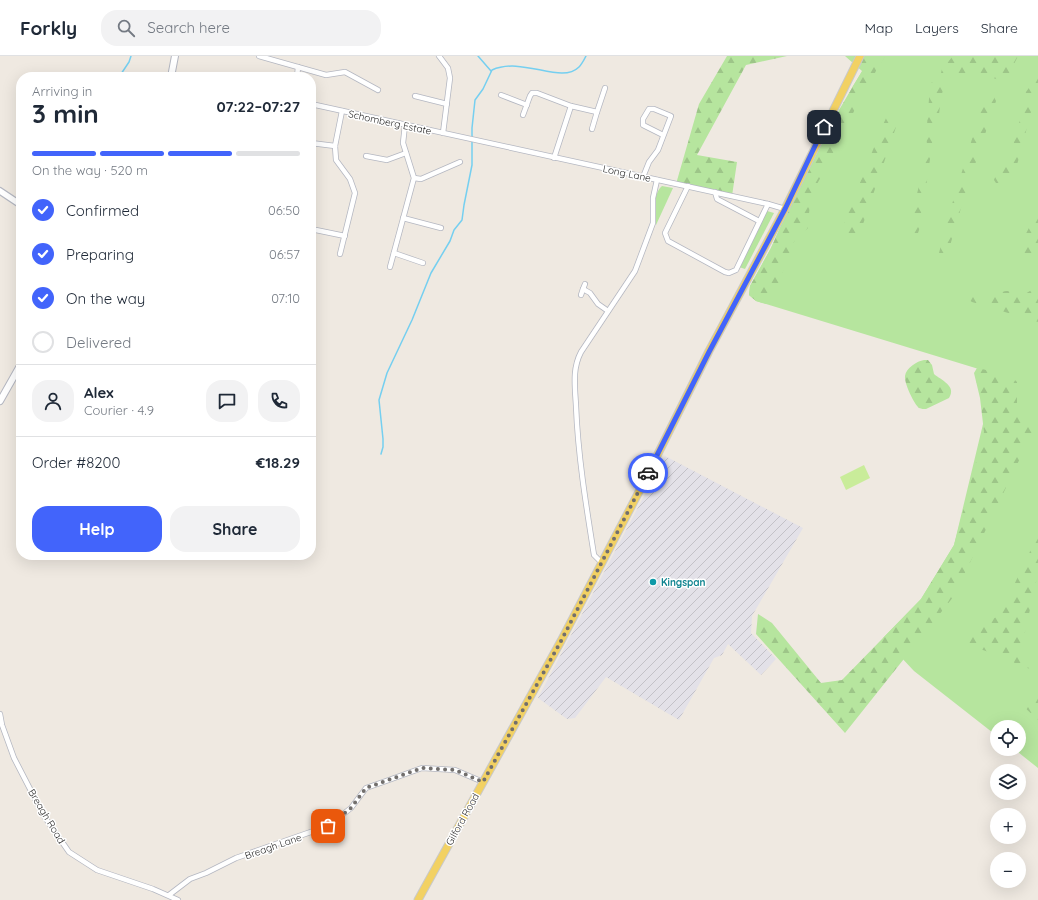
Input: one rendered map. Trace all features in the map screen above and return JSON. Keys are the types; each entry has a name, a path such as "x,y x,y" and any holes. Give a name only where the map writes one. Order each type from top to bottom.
{"main road":[{"path":"172,72 175,56"},
{"name":"Gilford Road","path":"418,900 602,564 715,338 785,209 860,56"},
{"path":"0,401 16,373"}],"street":[{"path":"259,56 316,72"},
{"path":"438,56 448,68 450,78 443,133"},
{"path":"298,67 298,72"},
{"path":"316,72 326,75 345,72 378,90"},
{"path":"592,129 605,88"},
{"path":"523,115 530,96 534,93 571,106 597,112"},
{"path":"415,96 447,104"},
{"path":"501,96 527,105"},
{"name":"Schomberg Estate","path":"316,105 469,139"},
{"path":"554,158 571,106"},
{"path":"643,177 649,162 658,150 671,116 651,108 647,111 642,123 645,127 663,135"},
{"path":"340,254 356,193 350,179 336,160 335,146 342,111"},
{"path":"390,267 414,178 403,143 405,125"},
{"name":"Long Lane","path":"469,139 688,186 785,209"},
{"path":"316,144 335,146"},
{"path":"366,156 387,160 406,153"},
{"path":"414,178 421,179 460,162"},
{"path":"602,564 594,555 581,475 576,428 575,370 581,352 635,271 640,261 653,223 653,198 657,180"},
{"path":"688,186 665,234 665,237 668,241 729,273 736,270 768,204"},
{"path":"0,191 16,202"},
{"path":"715,192 717,199 759,220"},
{"path":"403,218 441,228"},
{"path":"316,230 344,236"},
{"path":"394,253 423,262"},
{"path":"580,295 585,284"},
{"path":"583,289 590,293 598,304 608,311"},
{"name":"Breagh Road","path":"0,714 2,725 14,758 44,816 69,852 97,870 169,895 178,900"},
{"name":"Breagh Lane","path":"169,895 190,880 236,858 328,826 351,808 366,788 422,768 455,770 483,782"}],"shaded area":[{"path":"665,456 803,528 752,616 751,633 776,659 761,675 728,644 722,655 714,658 679,720 606,677 575,718 567,719 538,698"}],"green space":[{"path":"727,56 787,56 746,65 697,155 737,162 732,196 676,184 699,104"},
{"path":"845,56 885,56 876,71 873,80 870,78 868,81 816,187 810,205 808,228 803,233 799,228 793,245 792,254 780,278 778,290 772,300 766,304 756,301 749,295 750,286 771,248 790,206 839,110 862,71"},
{"path":"870,56 1038,56 1038,768 1023,756 1026,756 1026,720 990,720 990,731 914,671 883,638 921,599 954,545 995,374 756,301 749,295 750,286 771,248 783,221 853,86 868,62"},
{"path":"953,56 1018,56 1007,78 1003,81 993,78 965,76 955,73 947,80 941,96 938,124 933,138 926,187 921,208 922,221 918,233 914,236 912,233 912,218 928,149 926,138 930,86 933,80 940,77 942,69"},
{"path":"1038,75 1038,85 1014,174 1003,185 998,186 994,180 996,174 1011,152 1026,92"},
{"path":"991,95 996,101 963,201 947,256 940,265 936,263 936,260 949,214 983,103 986,97"},
{"path":"887,116 892,116 896,120 896,127 860,233 853,240 847,239 844,223"},
{"path":"662,186 673,188 656,225 656,199 659,189"},
{"path":"1038,210 1038,257 1024,257 1020,253 1019,247 1031,224 1035,212"},
{"path":"767,211 774,213 745,269 739,267"},
{"path":"1038,286 1038,322 972,302 966,298 965,293 984,297 992,296 1005,291 1025,294"},
{"path":"928,360 932,365 934,374 950,387 951,394 949,398 926,409 922,409 917,406 910,393 905,376 907,370 915,363"},
{"path":"977,368 1010,375 1017,382 1017,404 1035,427 954,596 845,733 756,634 758,614 772,623 821,683 842,680 921,599 954,545 984,432 980,398 974,373"},
{"path":"864,465 870,478 846,490 840,477"},
{"path":"1038,529 1038,573 1021,650 1033,663 1038,664 1038,671 1020,666 1006,658 957,641 958,634 980,633 983,626 987,622 999,616 1029,554"},
{"path":"1026,694 1038,698 1038,720 1021,704"}],"waterway":[{"path":"122,72 131,56"},
{"path":"478,56 491,71"},
{"path":"472,137 475,100 483,89 492,70 516,66 552,72 571,72 579,67 586,56"},
{"path":"381,454 383,439 379,400 387,373 412,320 431,273 450,241 454,230 462,220 472,165 472,141"}],"way so far":[{"path":"328,826 351,808 366,788 422,768 455,770 483,782 561,641 648,473"}],"place":[{"name":"Kingspan","path":"653,582"}],"route":[{"path":"648,473 751,270 785,209 824,127"}]}
